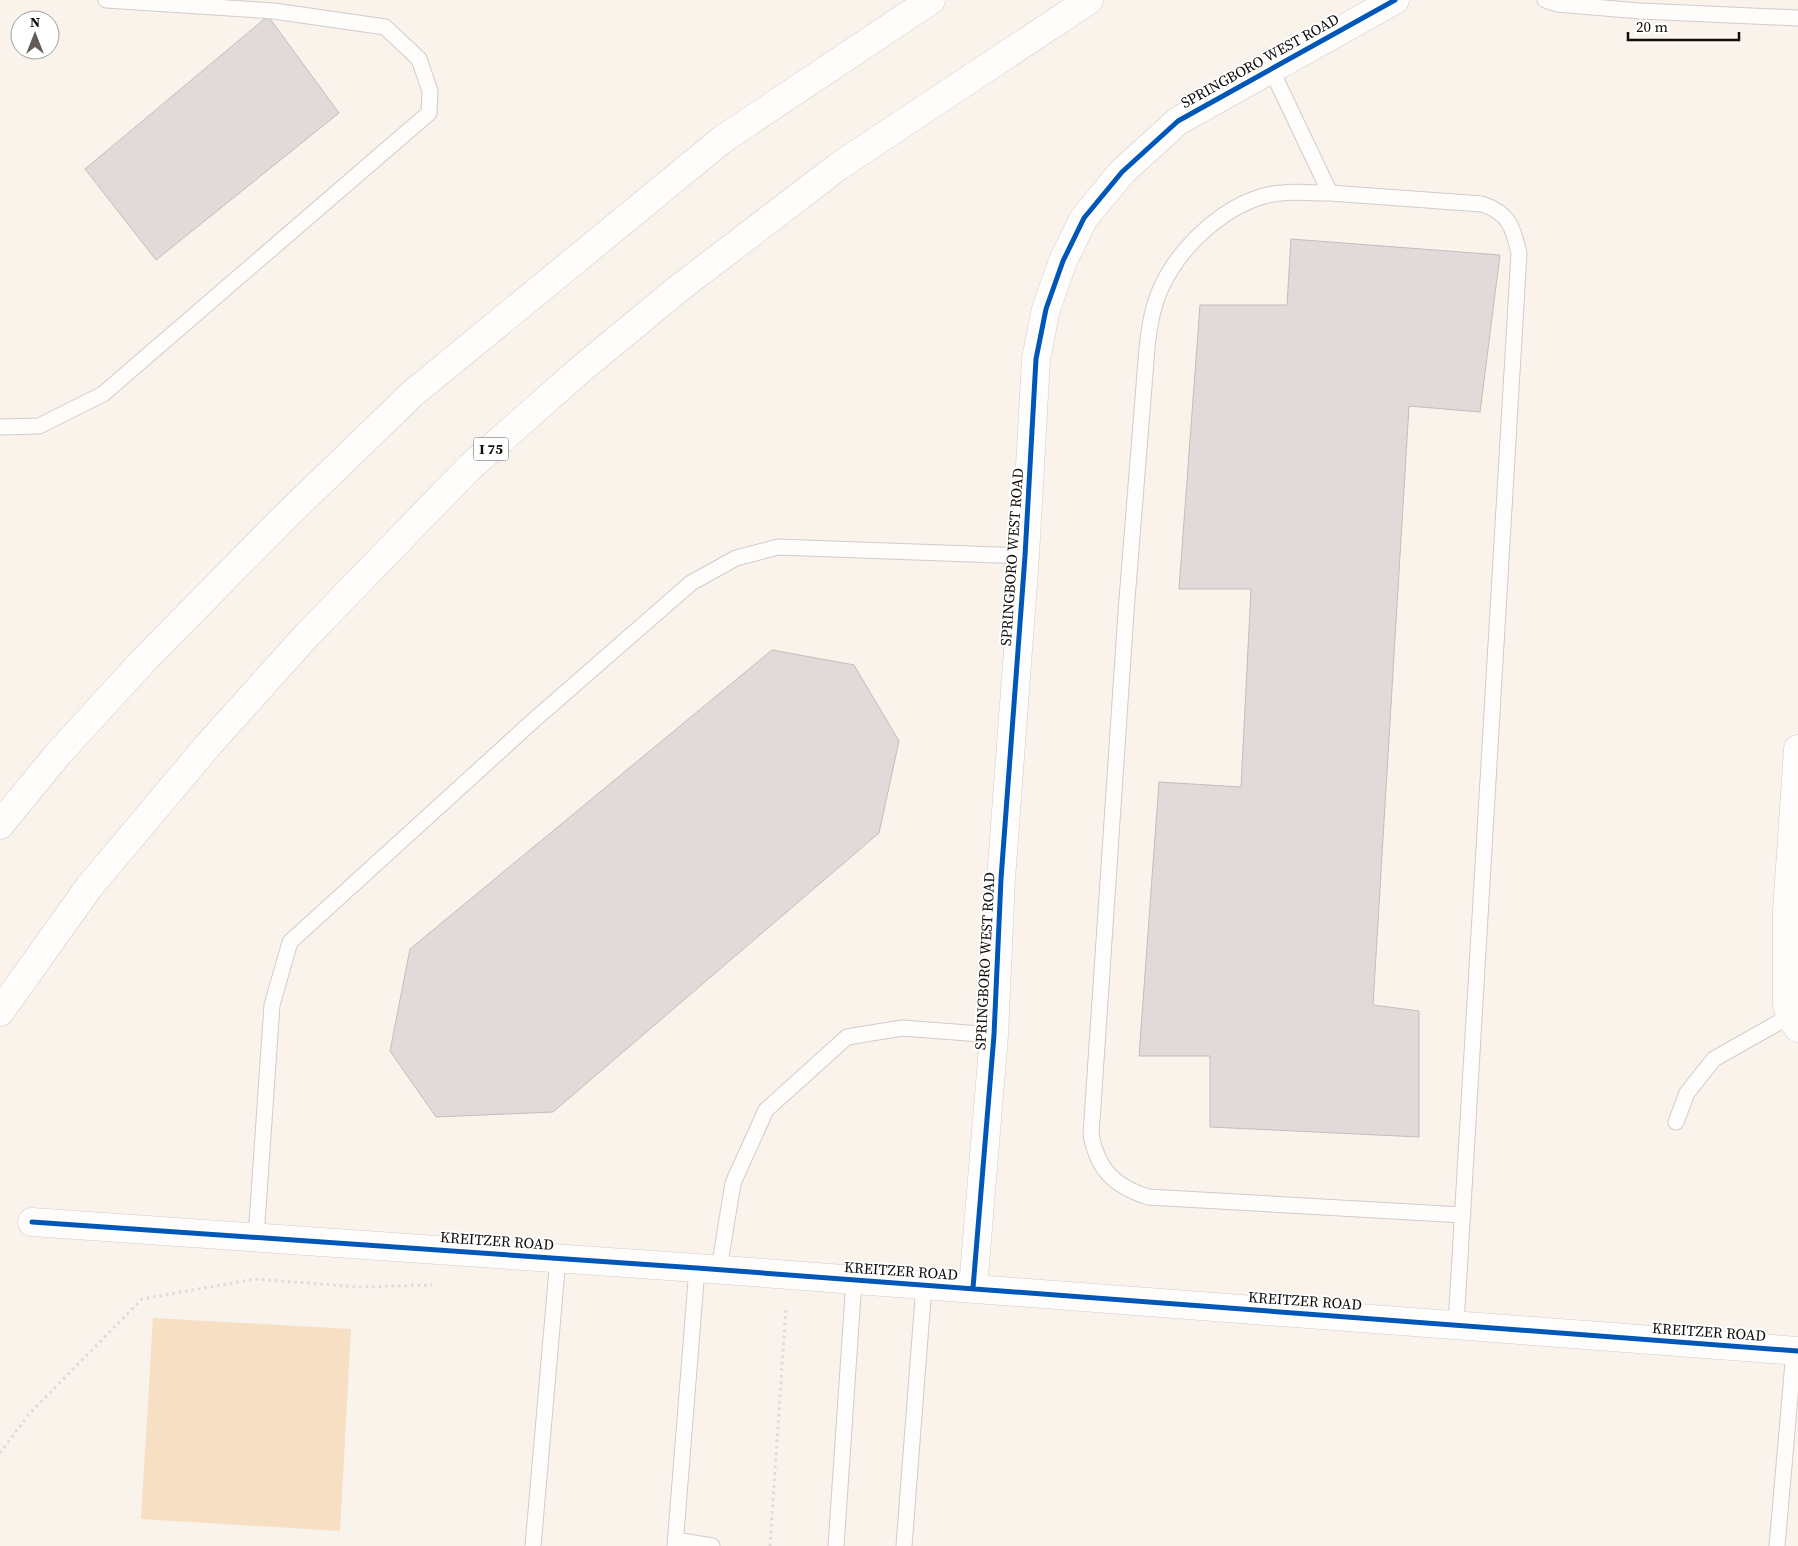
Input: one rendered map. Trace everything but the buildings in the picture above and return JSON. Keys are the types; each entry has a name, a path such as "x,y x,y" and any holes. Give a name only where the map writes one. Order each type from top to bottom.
{"main road":[{"path":"0,825 58,754 144,660 286,516 412,394 723,138 931,0"},
{"name":"I 75","path":"0,1012 89,887 210,743 308,634 470,467 580,370 678,289 839,166 1089,0"},
{"name":"SPRINGBORO WEST ROAD","path":"973,1288 994,1035 1001,878 1025,556 1036,359 1046,309 1062,261 1084,218 1122,172 1171,127 1178,121 1394,0"},
{"path":"1794,1022 1787,1004 1787,911 1798,749"},
{"name":"KREITZER ROAD","path":"32,1222 708,1268 1796,1351"}],"lane":[{"path":"0,426 39,426 103,394 429,113 430,91 419,59 385,27 274,11 106,0"},
{"path":"1544,0 1557,4 1640,11 1798,18"},
{"path":"1271,69 1330,193"},
{"path":"1456,1325 1463,1215 1519,254 1509,220 1497,209 1482,204 1330,193 1267,195 1245,202 1224,215 1186,251 1161,287 1154,307 1146,348 1126,612 1092,1135 1095,1154 1104,1169 1117,1183 1133,1192 1148,1197 1463,1215"},
{"path":"256,1237 272,1005 290,942 534,720 691,584 736,558 778,547 1025,556"},
{"path":"1676,1122 1687,1093 1714,1059 1794,1022"},
{"path":"712,1546 675,1543 708,1268 733,1183 766,1110 848,1037 902,1028 994,1035"},
{"path":"533,1546 558,1258"},
{"path":"836,1546 854,1280"},
{"path":"904,1546 924,1285"},
{"path":"1777,1546 1796,1351"}],"path":[{"path":"770,1546 788,1275"},
{"path":"0,1453 30,1413 142,1299 255,1279 360,1287 433,1285"}],"shaded area":[{"path":"153,1318 351,1329 340,1531 141,1519"}],"cycle path":[{"path":"973,1288 994,1035 1001,879 1025,556 1036,359 1046,309 1063,261 1084,218 1122,172 1178,121 1395,0"},
{"path":"32,1222 697,1268 1798,1351"}]}
